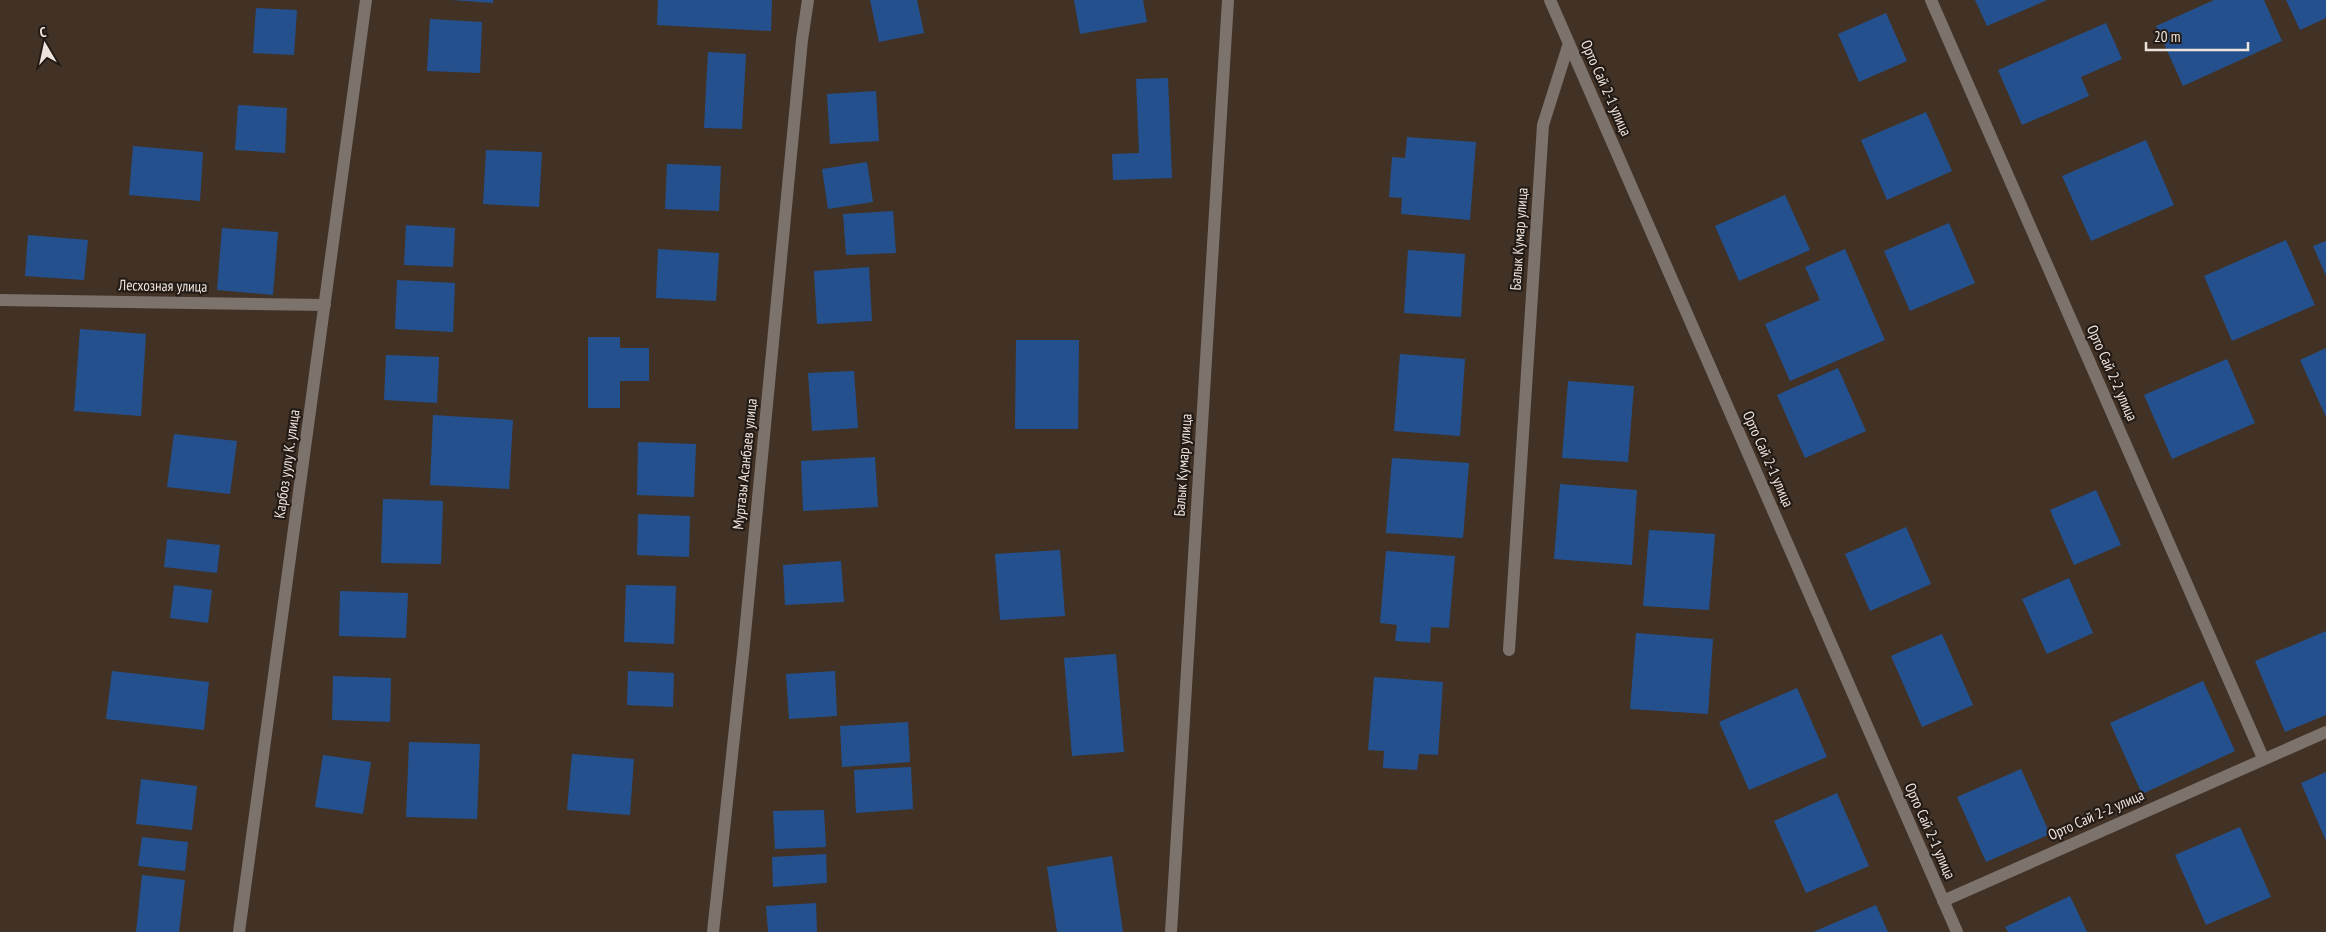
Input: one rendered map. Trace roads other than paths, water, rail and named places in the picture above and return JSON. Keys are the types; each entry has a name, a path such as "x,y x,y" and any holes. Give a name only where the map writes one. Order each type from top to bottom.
{"street":[{"name":"Карбоз уулу К. улица","path":"239,932 366,0"},
{"name":"Муртазы Асанбаев улица","path":"713,932 744,644 802,40 808,0"},
{"name":"Балык Кумар улица","path":"1171,932 1228,0"},
{"name":"Орто Сай 2-1 улица","path":"1550,0 1957,932"},
{"name":"Орто Сай 2-2 улица","path":"1931,0 2263,758"},
{"name":"Балык Кумар улица","path":"1508,650 1543,125 1569,43"},
{"name":"Лесхозная улица","path":"0,300 325,305"},
{"name":"Орто Сай 2-2 улица","path":"1943,900 2326,732"}]}
